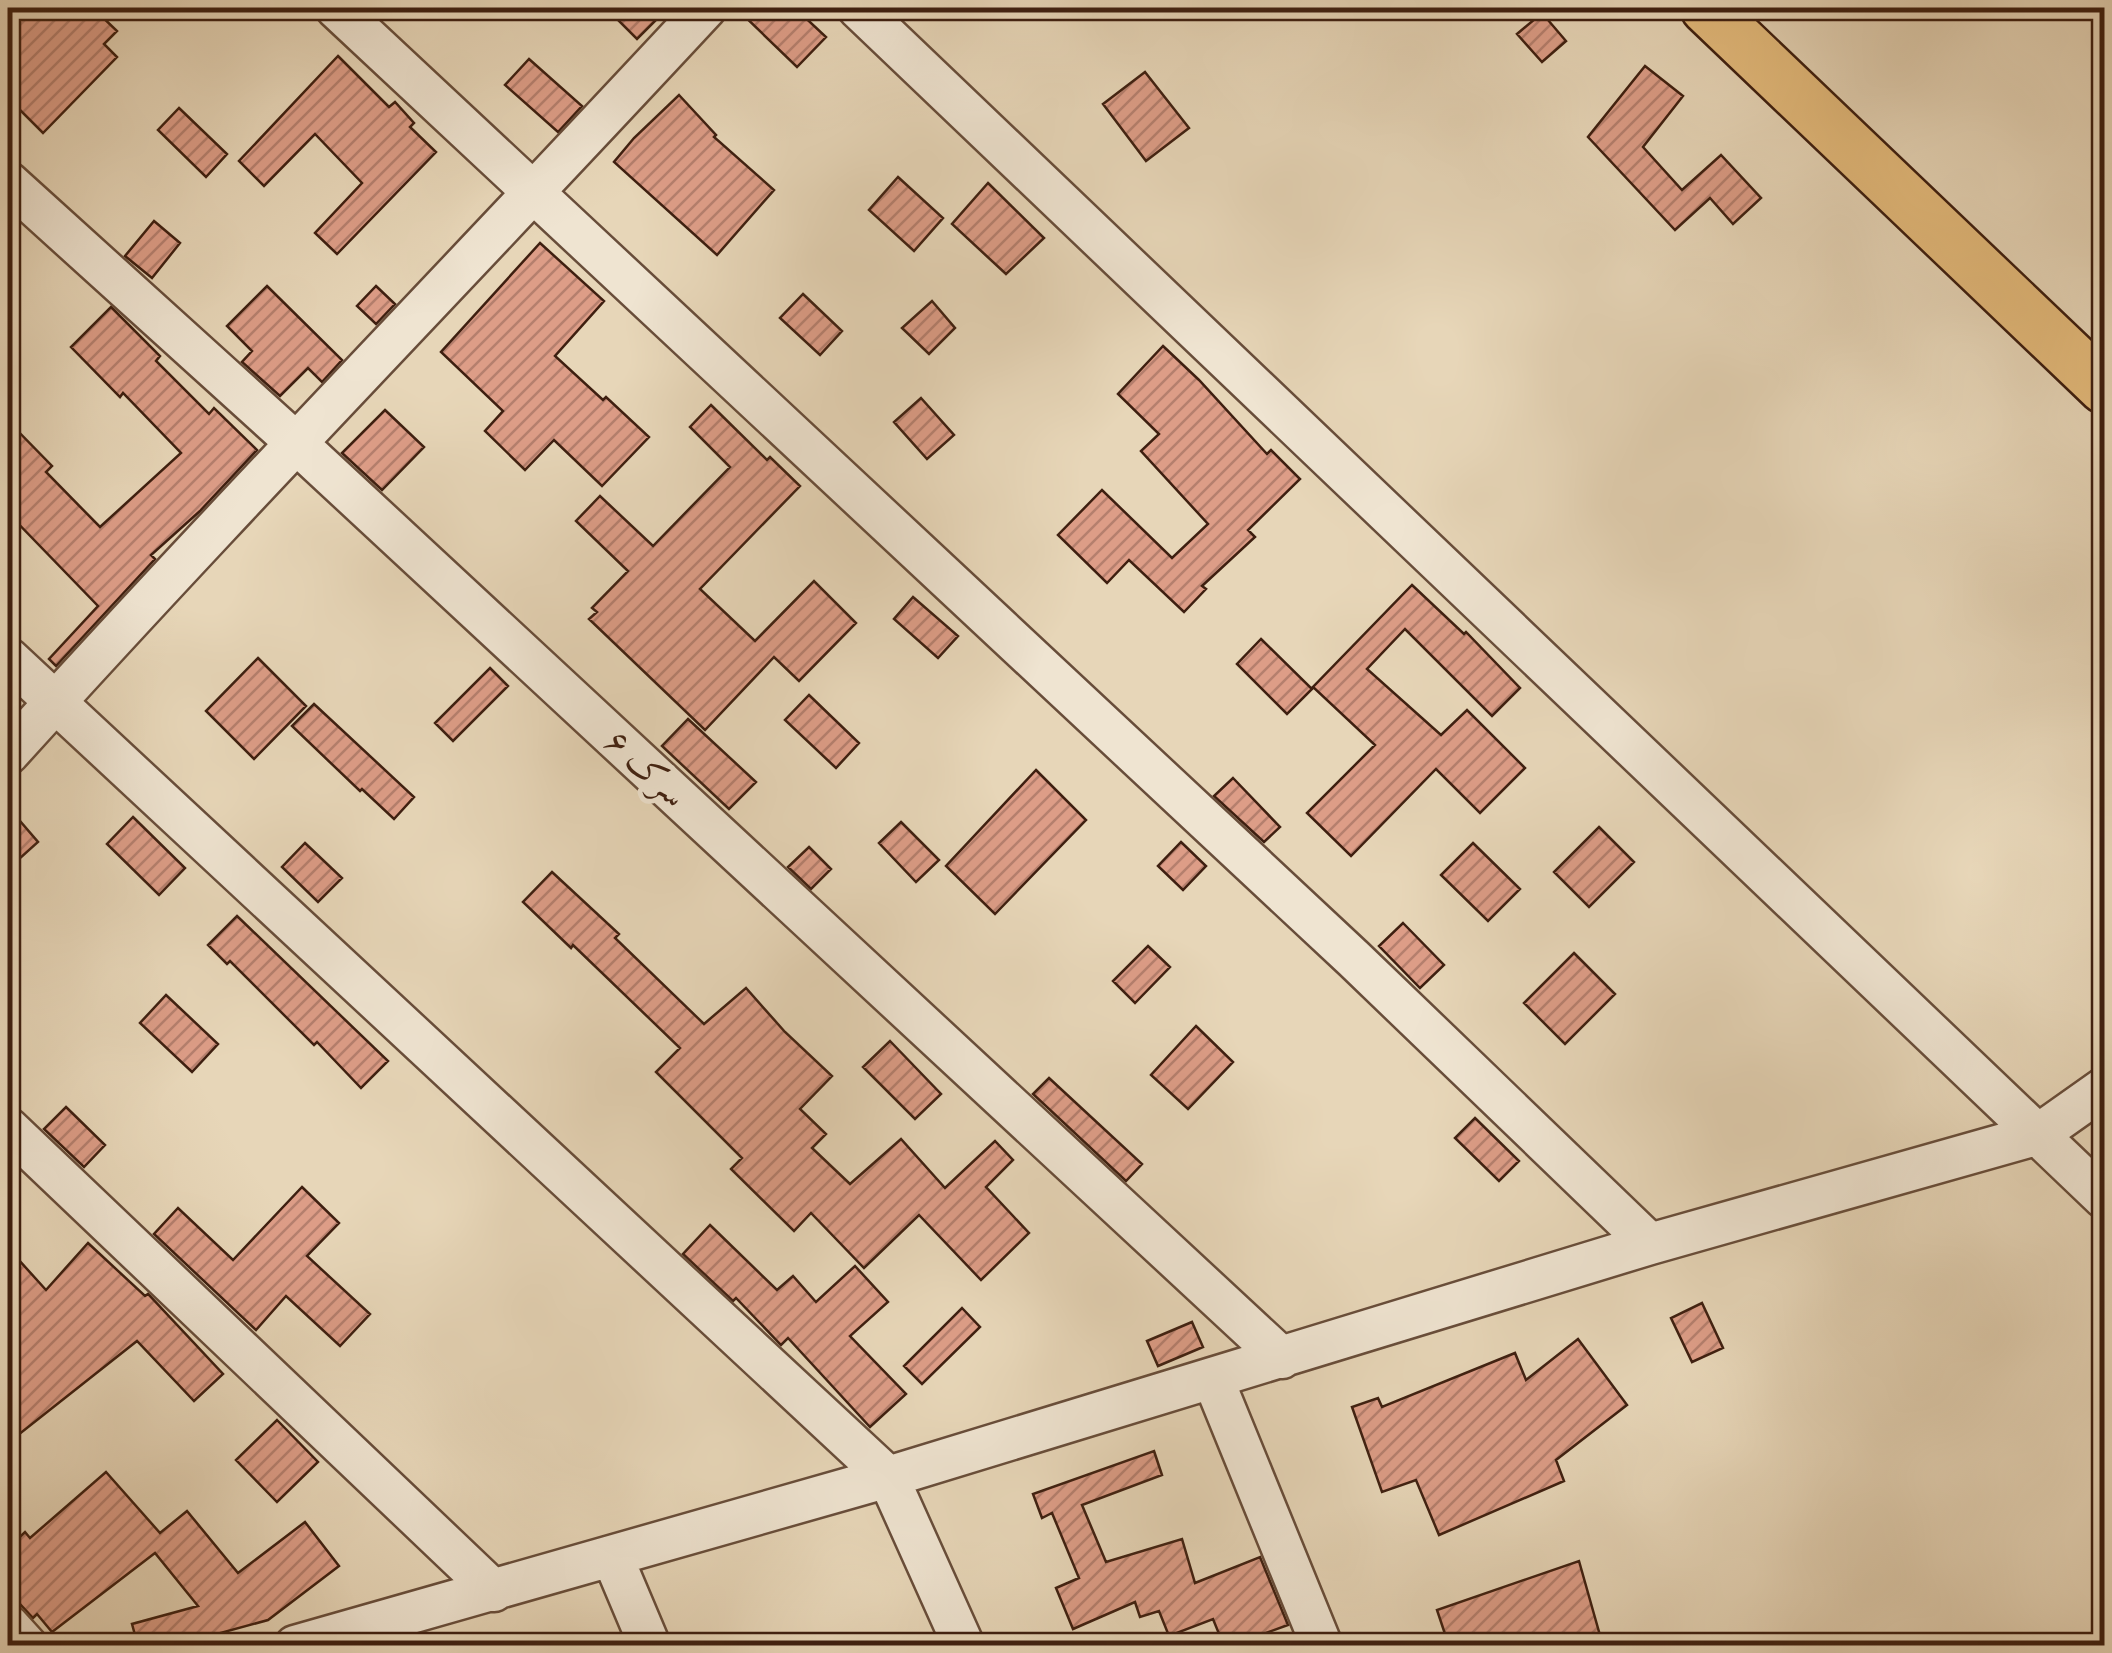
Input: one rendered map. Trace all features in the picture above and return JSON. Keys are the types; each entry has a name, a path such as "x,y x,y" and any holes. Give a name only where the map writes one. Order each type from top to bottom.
{"main road":[{"path":"1706,8 2096,366"}],"street":[{"path":"336,8 1354,958 1650,1244"},
{"path":"8,754 294,441 706,8"},
{"path":"858,8 2104,1198"},
{"name":"سرک ۶","path":"8,182 294,441 1282,1358"},
{"path":"8,658 888,1477 964,1646"},
{"path":"295,1646 888,1477 1650,1244 2038,1134 2104,1088"},
{"path":"8,1128 494,1590"},
{"path":"1213,1379 1322,1646"},
{"path":"612,1556 650,1646"},
{"path":"8,1625 27,1646"}],"building":[{"path":"8,8 93,8 117,31 104,44 117,57 43,133 8,98"},
{"path":"606,8 668,8 637,39"},
{"path":"736,8 795,8 826,37 797,67"},
{"path":"1542,13 1566,41 1542,62 1517,34"},
{"path":"338,56 389,107 395,102 414,123 410,127 436,152 337,254 315,233 362,183 315,134 264,186 239,161"},
{"path":"529,59 582,106 558,132 505,85"},
{"path":"1645,66 1683,96 1643,147 1682,190 1721,155 1761,198 1733,224 1710,198 1675,230 1588,137"},
{"path":"1145,72 1189,128 1146,161 1103,104"},
{"path":"679,95 714,137 774,190 717,255 614,162"},
{"path":"179,108 227,154 206,177 158,130"},
{"path":"898,177 943,218 914,251 869,210"},
{"path":"988,183 1044,238 1006,274 952,224"},
{"path":"154,221 180,243 152,278 125,256"},
{"path":"540,243 604,301 555,356 649,437 602,486 554,440 525,470 485,431 503,411 441,352"},
{"path":"267,286 342,360 322,382 308,368 280,396 242,362 252,351 227,326"},
{"path":"376,286 395,304 376,324 357,306"},
{"path":"803,294 842,331 820,355 780,318"},
{"path":"932,301 955,328 929,354 902,328"},
{"path":"111,307 160,356 156,361 209,414 214,408 257,450 200,511 151,555 155,559 56,666 49,659 98,606 8,513 8,421 52,466 46,472 100,527 181,453 71,347"},
{"path":"1163,346 1267,454 1271,450 1300,479 1248,530 1255,537 1202,586 1206,589 1184,612 1129,560 1107,583 1058,535 1102,490 1172,558 1208,524 1141,451 1159,434 1118,394"},
{"path":"921,398 954,435 927,459 894,422"},
{"path":"711,405 800,486 700,589 755,641 814,581 856,623 799,681 774,657 705,730 589,619 597,612 592,608 628,571 576,521 600,496 653,546 730,467 690,427"},
{"path":"385,410 424,447 382,490 342,453"},
{"path":"1412,585 1466,632 1520,688 1492,716 1405,629 1367,669 1441,735 1467,710 1525,768 1480,813 1436,769 1351,856 1307,813 1375,745 1313,687"},
{"path":"913,597 958,636 938,658 894,619"},
{"path":"1261,639 1312,689 1287,714 1237,664"},
{"path":"258,658 306,706 254,759 206,711"},
{"path":"490,668 508,686 453,741 435,723"},
{"path":"809,695 859,743 836,768 785,720"},
{"path":"314,704 414,797 394,819 292,726"},
{"path":"688,719 756,782 729,809 662,746"},
{"path":"1036,770 1086,820 995,914 946,866"},
{"path":"1233,778 1280,827 1264,842 1214,796"},
{"path":"8,807 38,842 8,869"},
{"path":"133,817 185,868 159,895 107,844"},
{"path":"901,822 939,860 916,882 879,843"},
{"path":"1599,827 1634,862 1589,907 1554,872"},
{"path":"1181,842 1206,866 1183,890 1158,866"},
{"path":"305,843 342,878 318,902 282,867"},
{"path":"1473,843 1520,889 1488,921 1441,875"},
{"path":"809,847 831,869 811,889 788,867"},
{"path":"552,872 619,934 615,938 704,1024 746,988 832,1076 800,1109 826,1134 812,1148 850,1184 901,1139 945,1188 995,1141 1013,1160 986,1187 1029,1233 981,1280 919,1215 864,1268 811,1213 794,1231 731,1169 742,1158 656,1072 680,1048 523,902"},
{"path":"237,916 388,1061 361,1088 317,1042 314,1045 230,961 227,964 208,945"},
{"path":"1403,923 1444,965 1420,988 1379,946"},
{"path":"1148,946 1170,967 1135,1003 1113,981"},
{"path":"1574,953 1615,994 1565,1044 1524,1003"},
{"path":"166,995 218,1044 192,1072 140,1023"},
{"path":"1196,1026 1233,1062 1188,1109 1151,1075"},
{"path":"890,1041 941,1094 915,1119 863,1067"},
{"path":"1049,1078 1142,1164 1126,1181 1033,1094"},
{"path":"66,1107 105,1145 84,1167 44,1129"},
{"path":"1475,1118 1519,1161 1499,1181 1455,1138"},
{"path":"302,1187 339,1223 307,1256 370,1314 340,1346 286,1296 256,1330 154,1234 178,1208 233,1260"},
{"path":"710,1225 777,1290 793,1276 816,1302 855,1266 888,1302 850,1336 906,1394 870,1427 788,1338 781,1345 736,1298 733,1301 683,1254"},
{"path":"88,1243 145,1296 148,1294 223,1374 194,1401 137,1341 8,1443 8,1248 46,1290"},
{"path":"1702,1303 1723,1348 1692,1362 1671,1318"},
{"path":"962,1308 980,1327 922,1384 904,1366"},
{"path":"1192,1322 1203,1347 1158,1366 1147,1341"},
{"path":"1578,1339 1627,1405 1556,1460 1564,1481 1439,1535 1416,1480 1382,1492 1352,1407 1378,1398 1382,1407 1515,1353 1526,1380"},
{"path":"277,1420 318,1462 277,1502 236,1460"},
{"path":"1154,1451 1162,1475 1082,1505 1106,1562 1182,1539 1195,1583 1260,1557 1288,1625 1249,1639 1251,1646 1224,1646 1213,1619 1169,1636 1159,1611 1140,1617 1135,1602 1073,1629 1056,1588 1079,1578 1052,1513 1042,1518 1033,1494"},
{"path":"106,1472 160,1533 187,1511 238,1573 305,1522 339,1566 268,1620 173,1646 138,1646 132,1624 198,1606 155,1553 52,1632 8,1591 8,1548 25,1532 30,1538"},
{"path":"1579,1561 1603,1646 1449,1646 1437,1610"}]}
